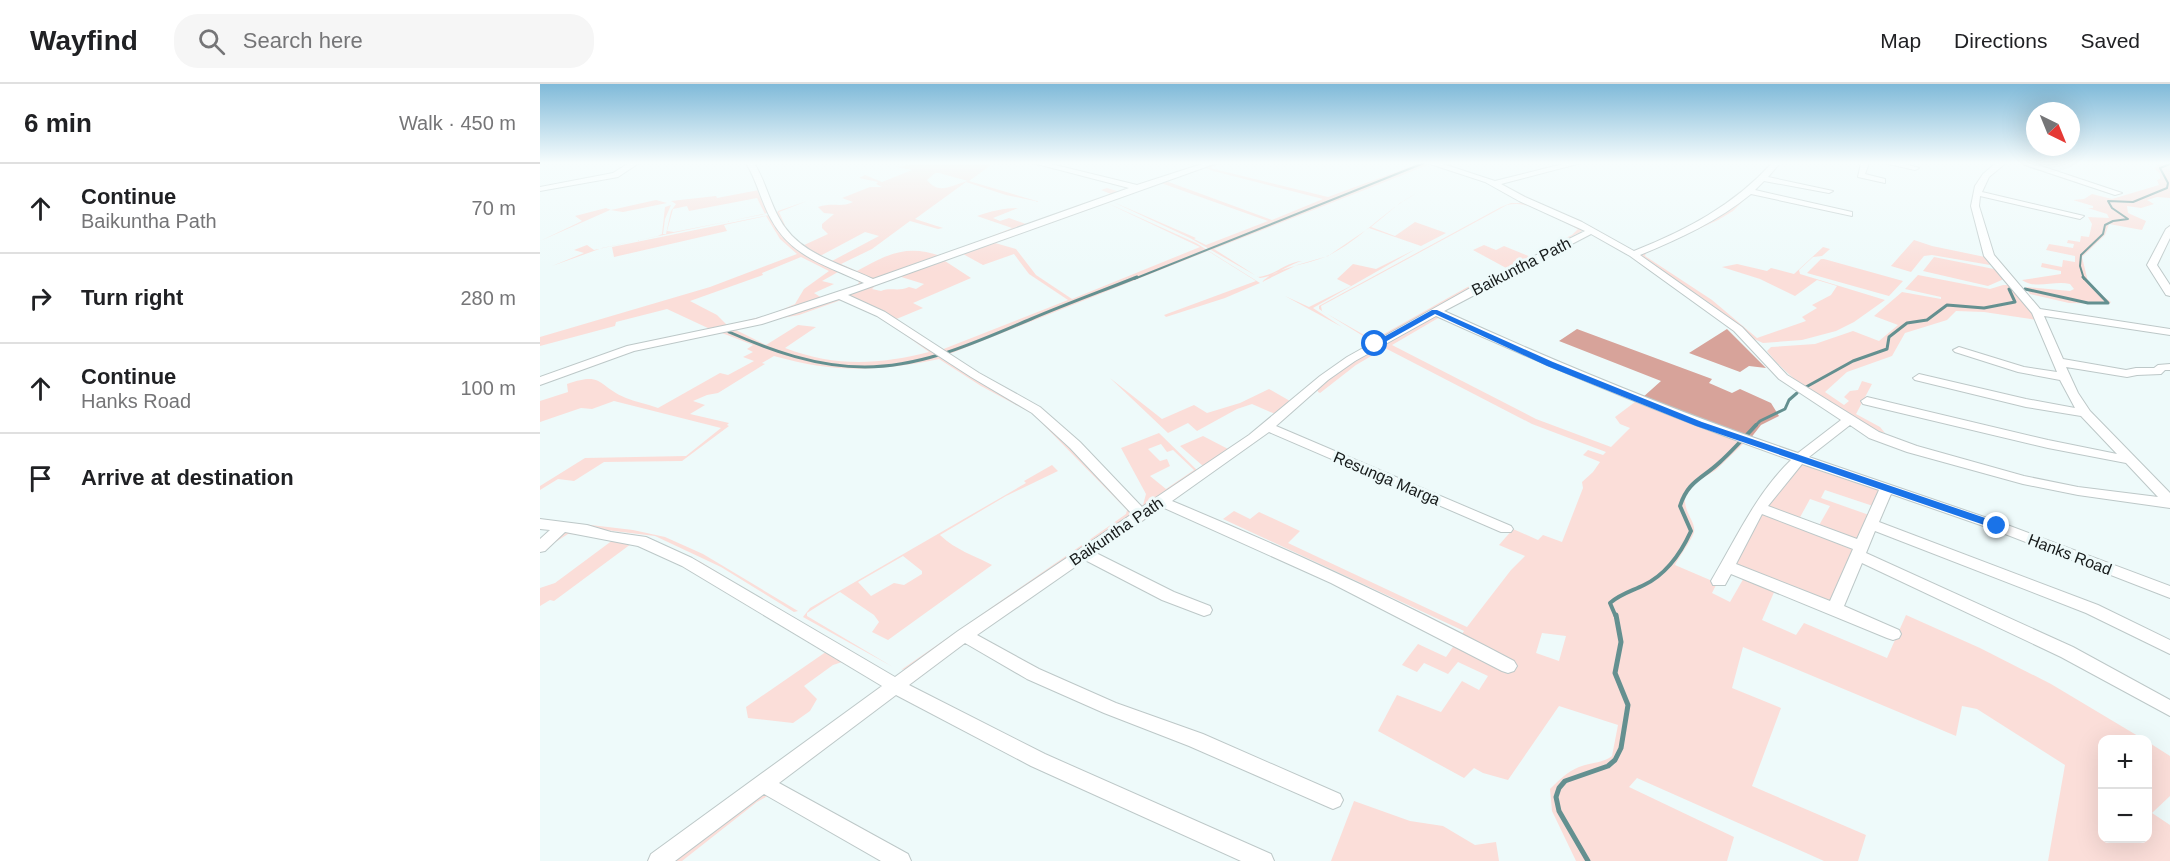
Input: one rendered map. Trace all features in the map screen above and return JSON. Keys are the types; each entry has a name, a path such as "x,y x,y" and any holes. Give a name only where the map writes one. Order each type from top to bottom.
{"street":[{"path":"767,199 780,228 792,244 813,258 873,283"},
{"path":"540,381 616,353 766,320 1107,199"},
{"path":"1521,199 1579,224 1633,254 1738,329 1783,377 1874,435 1909,448 2023,480 2078,492 2170,502"},
{"path":"1633,254 1707,222 1739,199"},
{"path":"1786,199 1849,214"},
{"path":"1976,199 1975,206 1989,256 2037,312 2064,377 2085,413 2170,502"},
{"path":"2005,199 2080,216"},
{"path":"2168,288 2152,265 2170,229"},
{"name":"Baikuntha Path","path":"658,861 964,635 1268,427 1324,378 1351,359 1435,311 1591,231"},
{"path":"2155,269 2170,271"},
{"path":"839,295 880,314 975,375 1036,410 1075,445 1134,509 1142,513"},
{"name":"Hanks Road","path":"1435,311 1550,364 1743,439 1997,526 2170,592"},
{"path":"2037,312 2170,332"},
{"path":"1959,350 2022,370 2064,377"},
{"path":"2059,362 2127,374 2136,370 2164,372 2162,367 2170,367"},
{"path":"1918,378 2026,403 2085,413"},
{"path":"1867,401 2048,444 2129,460"},
{"path":"1719,581 1759,508 1799,458 1808,448 1849,420"},
{"name":"Resunga Marga","path":"1268,427 1506,529"},
{"path":"1835,609 1887,488"},
{"path":"1160,501 1252,539 1418,617 1508,666"},
{"path":"1759,508 1859,550 2067,652 2170,709"},
{"path":"540,524 641,541 687,562 896,686 1038,760 1263,861"},
{"path":"1870,524 2092,609 2170,648"},
{"path":"540,547 562,527"},
{"path":"1083,553 1168,596 1204,610"},
{"path":"1728,567 1893,634"},
{"path":"964,635 1033,674 1110,708 1196,740 1333,800"},
{"path":"764,784 902,861"}],"shaded area":[{"path":"750,199 689,211 687,206 673,209 667,231 674,232 737,220 634,241 662,234 665,207 671,205 665,219 663,234 666,234 671,211 676,204 671,201"},
{"path":"758,199 763,199 768,213 765,214"},
{"path":"845,199 942,199 915,219 943,228 938,229 910,221 872,249 841,264 857,271 888,256 907,251 941,256 887,277 868,278 815,255 802,246 828,234 822,228 822,224 834,214 824,213 818,207 853,202","holes":["865,232 879,236 832,261 820,256"]},
{"path":"1100,199 984,241 982,240 1012,228 977,216 997,210 1018,208 993,218 1000,221 1009,218 1026,224"},
{"path":"1207,199 1216,199 1272,220 1322,199 1341,199 1214,249 1256,276 1190,238 1111,201 1196,238 1194,239 1206,245 1268,221"},
{"path":"1741,199 1745,199 1733,211 1718,220 1646,253 1645,256 1712,300 1757,338 1806,321 1802,317 1817,308 1812,305 1831,295 1837,286 1817,280 1795,296 1760,279 1722,267 1737,264 1767,271 1771,268 1794,274 1823,247 1830,249 1822,256 1813,257 1799,270 1800,274 1885,300 1854,322 1836,331 1802,340 1763,343 1754,339 1711,304 1639,255 1716,219"},
{"path":"2149,199 2147,200 2154,204 2141,208 2127,206 2128,213 2146,221 2142,230 2109,224 2105,235 2082,257 2089,286 2111,302 2109,304 2069,303 2030,294 2026,287 2070,291 2074,289 2070,284 2039,285 2022,280 2061,274 2061,271 2041,267 2042,263 2062,267 2063,260 2075,262 2075,256 2046,250 2049,244 2073,248 2074,244 2067,243 2068,240 2080,242 2081,236 2089,237 2092,224 2088,217 2109,218 2107,214 2088,208 2093,208 2093,206 2073,200"},
{"path":"656,200 667,203 623,212 610,210 540,241 582,221 575,216 606,208 611,210"},
{"path":"807,201 779,212 788,231 776,214 778,211"},
{"path":"1105,202 1196,243 1260,283 1225,298 1166,317 1164,315 1256,281 1208,251 947,355 941,350 1068,300 1029,274 1014,254 983,265 963,254 945,261 971,278 913,303 923,308 894,320 847,295 872,286 874,287 872,289 881,291 909,287 916,289 924,284 898,276","holes":["1107,203 1200,247 1072,299 1036,275 1016,249 995,243"]},
{"path":"1511,203 1526,203 1582,229 1582,231 1551,247 1549,246 1572,235 1578,229 1535,208 1516,204 1507,205 1321,306 1322,311 1319,306 1501,207"},
{"path":"1396,206 1371,227 1395,236 1415,222 1446,233 1421,246 1369,228 1366,230"},
{"path":"769,215 796,249 817,262 858,278 862,282 855,286 859,283 858,280 838,272 822,281 834,284 814,293 822,298 759,320 655,341 540,378 617,349 710,329 667,309 540,346 540,337 710,287 797,254 780,239 766,216 724,225 727,231 614,257 612,247","holes":["801,257 829,271 804,289 795,304 772,314 727,325 717,315 690,301 763,275 762,273"]},
{"path":"1366,230 1349,243 1331,254"},
{"path":"1914,240 1985,257 1990,265 1932,255 1924,256 1911,272 1891,266"},
{"path":"587,245 594,250 600,249 552,266 584,253 574,250"},
{"path":"1484,245 1496,250 1504,246 1531,257 1508,269 1473,250"},
{"path":"1416,249 1313,308 1342,327 1285,296 1309,307 1351,286 1337,279 1353,264 1376,269"},
{"path":"1934,257 1994,269 2004,279 1988,286 1923,271"},
{"path":"1821,259 1903,281 1889,296 1807,273"},
{"path":"1302,261 1270,275 1258,277"},
{"path":"1295,266 1262,282 1275,273"},
{"path":"1918,275 1990,289 2010,285 2037,320 1984,312 1956,311 1947,320 1905,333 1892,356 1847,372 1825,392 1844,405 1849,401 1844,397 1850,391 1858,390 1862,381 1872,384 1856,414 1880,427 1885,433 1855,420 1821,400 1790,375 1767,351 1771,347 1815,344 1853,331 1879,341 1898,325 1874,316 1902,292 1941,299 1941,297 1905,289"},
{"path":"1480,280 1484,281 1379,340 1373,340"},
{"path":"841,298 880,316 996,390 1028,407 1079,454 1121,499 1130,512 1129,516 901,670 1102,531 1126,514 1127,510 1033,414 981,386 939,359 896,366 856,369 796,362 774,356 718,393 693,401 705,405 690,414 729,423 727,425 729,426 682,461 604,462 574,481 558,479 540,490 540,486 585,458 686,456 721,428 614,401 592,409 581,408 540,422 540,401 568,392 567,384 579,380 594,380 626,398 658,408 720,373 728,375 754,361 743,357 753,352 747,349 753,345 722,333 736,330 766,345 798,325 816,327 785,348 839,361 892,360 929,352 879,316 841,300 799,315 777,319"},
{"path":"1326,313 1373,340 1368,339"},
{"path":"1435,315 1440,317 1392,345 1536,419 1611,447 1630,428 1620,424 1615,417 1635,402 1744,443 1716,470 1698,481 1685,495 1686,507 1694,532 1675,565 1717,583 1712,593 1730,602 1745,576 1775,590 1762,620 1796,635 1804,623 1887,658 1906,615 1980,648 2051,684 2136,735 2098,735 2098,843 2152,843 2152,813 2170,825 2170,861 2048,861 2065,765 1977,709 1962,706 1956,736 1743,647 1732,688 1781,708 1752,786 1866,835 1858,861 1824,861 1637,778 1629,787 1734,837 1727,861 1576,861 1552,811 1550,789 1563,776 1575,769 1612,756 1618,725 1559,706 1508,780 1474,768 1464,778 1378,731 1397,695 1441,712 1462,681 1479,690 1488,676 1458,662 1448,674 1424,663 1417,672 1402,665 1418,644 1446,657 1464,631 1223,519 1234,511 1250,519 1259,512 1300,531 1288,543 1467,627 1511,570 1525,556 1499,545 1513,529 1538,540 1543,535 1562,542 1583,488 1582,482 1600,462 1583,455 1588,450 1603,455 1606,452 1532,424 1385,348 1356,365 1320,393 1317,388 1347,365","holes":["1542,633 1566,636 1559,661 1536,653"]},
{"path":"1577,329 1712,379 1709,383 1732,393 1740,389 1771,403 1779,416 1761,425 1750,439 1642,398 1661,381 1559,341"},
{"path":"1727,329 1766,368 1749,366 1740,372 1689,353"},
{"path":"1110,378 1162,419 1194,405 1207,413 1240,403 1269,389 1290,401 1275,414 1252,404 1237,409 1197,431 1188,423 1168,433"},
{"path":"1159,433 1198,471 1143,507 1138,506 1137,504 1143,505 1146,494 1121,448","holes":["1161,444 1167,452 1173,450 1194,470 1166,489 1150,476 1170,466 1167,459 1160,461 1148,449"]},
{"path":"1203,436 1230,450 1203,466 1180,446"},
{"path":"1791,458 1876,487 1880,491 1873,506 1825,490 1821,498 1869,515 1857,542 1818,527 1830,506 1810,499 1798,521 1766,508 1761,501"},
{"path":"1052,465 1058,471 1006,496 940,535 959,549 992,565 888,640 872,632 879,622 874,615 840,592 807,613 807,616 893,667 803,617 810,608 1026,483 1024,481","holes":["903,556 922,571 922,574 904,585 894,583 871,596 858,582"]},
{"path":"1758,511 1855,548 1833,605 1733,563"},
{"path":"540,519 633,530 665,537 703,554 798,611 794,612 721,567 655,536 540,522"},
{"path":"568,531 655,541 701,562 792,618 851,659 833,665 804,686 817,699 810,711 793,723 748,718 746,707 833,647 635,541 554,601 550,600 540,606 540,588 555,583 617,537 568,534 540,552 561,534"},
{"path":"2152,745 2170,756 2170,796 2152,813"},
{"path":"766,790 771,794 757,802 682,861 668,861"},
{"path":"1354,801 1410,821 1443,826 1475,845 1496,842 1499,861 1331,861"}],"waterway":[{"path":"1134,279 1333,199"},
{"path":"2084,278 2080,266 2081,255 2103,234 2105,225 2113,221 2128,219 2112,208 2108,201 2133,202 2140,199"},
{"path":"729,332 795,357 812,361 847,366 887,366 929,358 971,344 1137,277"},
{"path":"2025,289 2088,303 2108,303 2084,278"},
{"path":"1806,387 1853,361 1887,349 1889,337 1907,323 1927,320 1947,305 1984,308 2015,302 2009,289 2012,289"},
{"path":"1756,425 1785,409 1789,400 1797,393"},
{"path":"1616,617 1610,603 1660,575 1683,547 1691,531 1680,506 1687,491 1756,425"},
{"path":"1588,861 1559,811 1556,797 1565,781 1608,766 1615,760 1621,748 1628,705 1615,673 1621,642 1616,615"}],"route":[{"path":"1375,344 1435,311 1550,364 1699,424 1997,526"}]}
